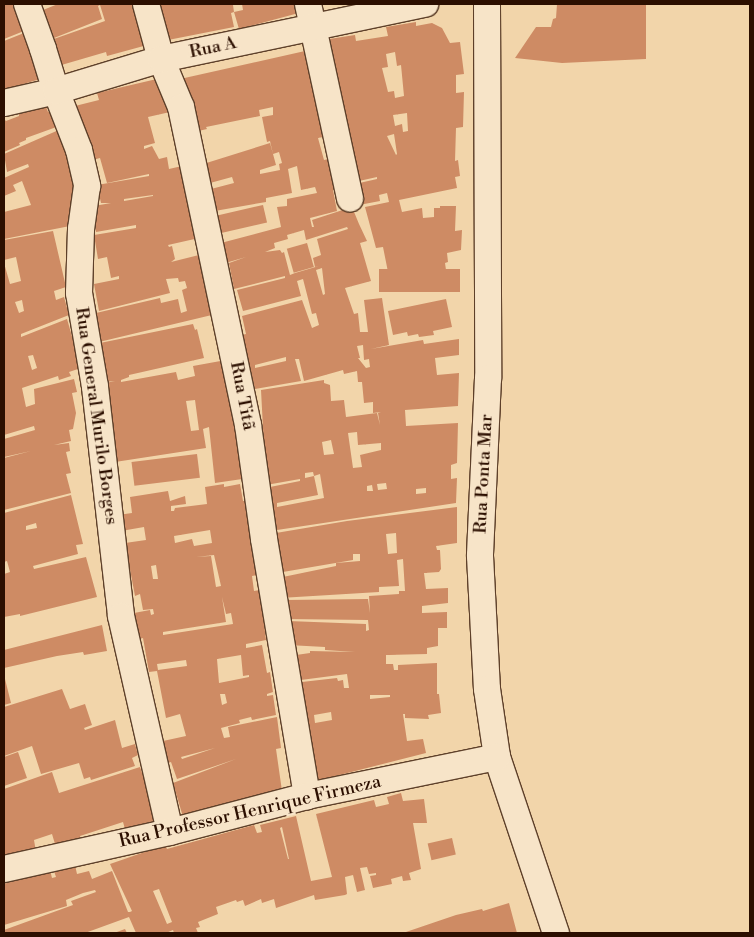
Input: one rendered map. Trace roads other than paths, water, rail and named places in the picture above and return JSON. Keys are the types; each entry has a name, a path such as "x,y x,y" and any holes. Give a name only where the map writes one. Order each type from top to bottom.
{"street":[{"name":"Rua General Murilo Borges","path":"26,4 79,150 87,186 81,229 79,293 95,387 122,616 170,832"},
{"name":"Rua Titã","path":"146,4 161,59 181,108 248,424 264,539 307,796"},
{"name":"Rua A","path":"4,103 56,91 310,15 425,4"},
{"name":"Rua Ponta Mar","path":"487,4 488,378 480,556 487,689 497,757 556,933"},
{"path":"310,15 350,199"},
{"name":"Rua Professor Henrique Firmeza","path":"4,869 170,832 307,796 497,757"}]}
